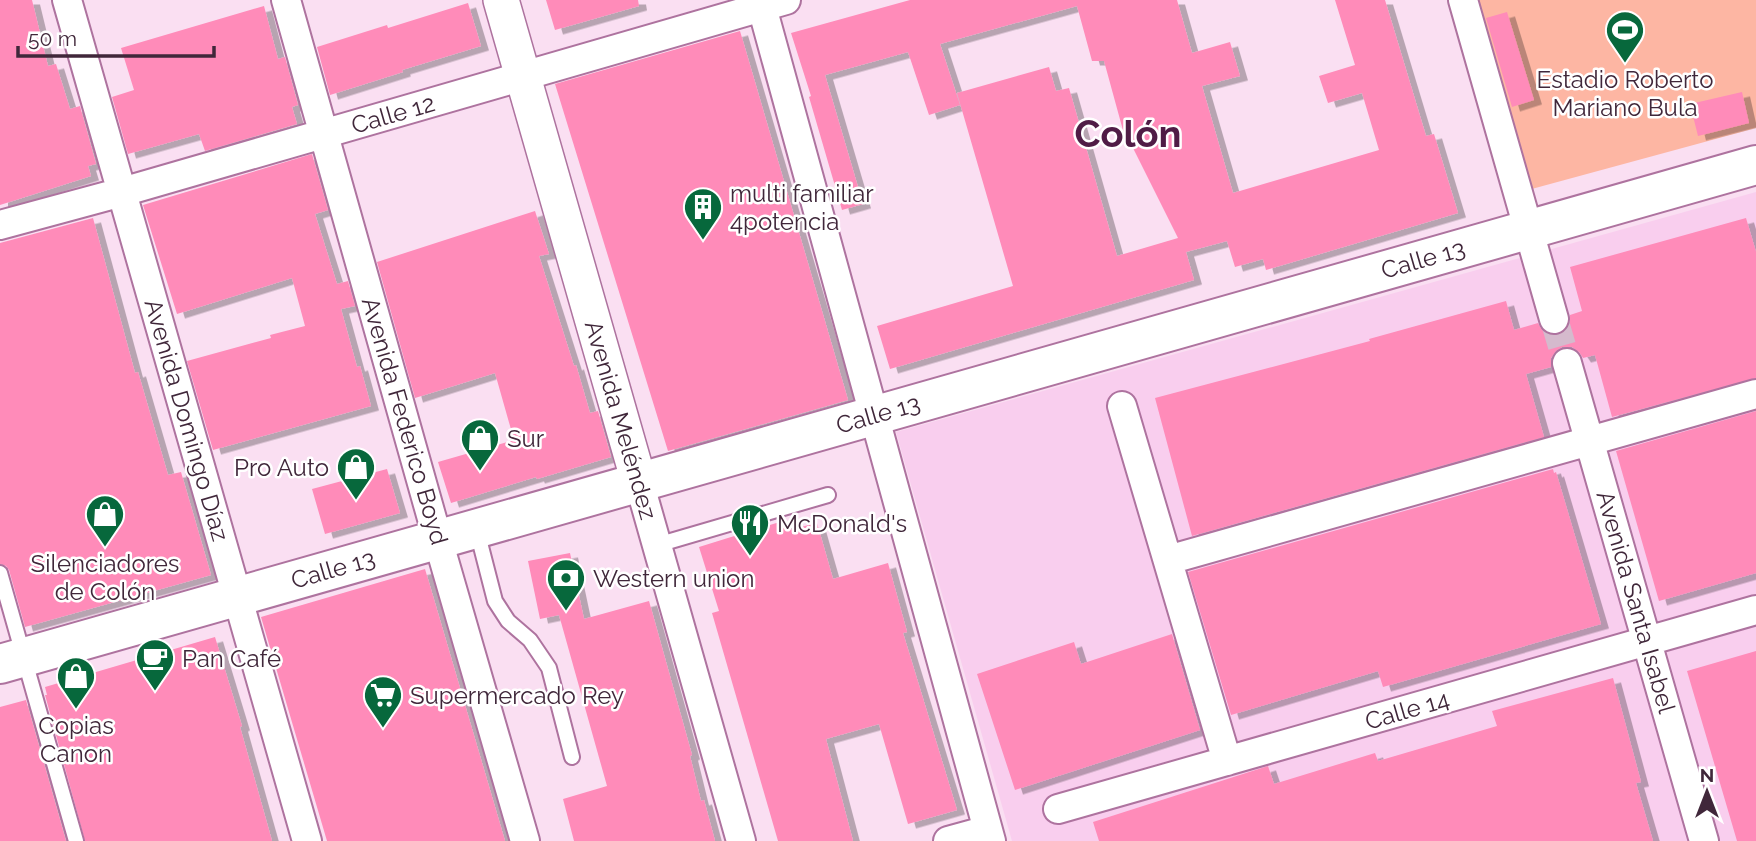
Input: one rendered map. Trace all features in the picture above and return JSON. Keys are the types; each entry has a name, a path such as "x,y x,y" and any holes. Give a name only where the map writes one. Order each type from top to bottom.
{"main road":[{"name":"Calle 13","path":"11,660 1756,165"}],"street":[{"name":"Avenida Domingo Díaz","path":"67,0 307,841"},
{"name":"Avenida Federico Boyd","path":"286,0 525,841"},
{"name":"Avenida Meléndez","path":"501,0 741,841"},
{"path":"1463,0 1555,319"},
{"name":"Calle 12","path":"0,225 324,134 754,6"},
{"path":"754,6 874,415 990,835 948,841"},
{"name":"Avenida Santa Isabel","path":"1567,363 1704,841"},
{"path":"1168,559 1756,394"},
{"path":"1122,406 1227,761"},
{"name":"Calle 14","path":"1058,809 1756,610"}],"lane":[{"path":"657,545 828,495"},
{"path":"476,529 495,601 508,621 530,640 549,668 572,757"},
{"path":"0,573 11,660 76,841"}],"shaded area":[{"name":"Estadio Roberto Mariano Bula","path":"1476,0 1756,0 1756,128 1528,190"},
{"path":"1756,192 1756,841 1012,841 896,432"}],"building":[{"path":"0,0 32,0 48,66 56,64 70,109 80,106 96,164 88,166 91,176 0,205"},
{"path":"546,0 638,0 639,6 555,30"},
{"path":"910,0 1177,0 1192,53 1230,42 1240,76 1202,86 1233,193 1379,150 1362,93 1328,103 1319,76 1355,65 1335,0 1385,0 1426,136 1434,134 1458,213 1266,270 1263,259 1235,267 1227,241 1186,252 1194,280 890,369 877,326 1013,286 957,93 1049,67 1056,91 1069,88 1117,256 1178,238 1131,144 1127,145 1104,61 1092,61 1077,6 940,44 960,105 929,115 908,52 825,75 863,204 842,210 791,33"},
{"path":"468,3 481,46 330,95 317,47"},
{"path":"264,6 278,59 285,57 298,105 292,107 297,124 205,151 199,134 128,154 112,97 134,90 121,48"},
{"path":"1507,12 1534,100 1512,107 1486,18"},
{"name":"multi familiar 4potencia","path":"740,31 848,400 668,451 555,84"},
{"path":"1742,92 1749,123 1698,136 1690,104"},
{"path":"312,154 328,210 315,214 337,284 348,281 355,306 341,309 371,406 213,450 187,361 305,326 292,278 177,314 143,205"},
{"path":"535,211 549,254 539,256 590,413 598,411 611,457 451,503 438,462 514,440 495,373 415,398 377,262"},
{"path":"93,218 135,373 138,372 168,475 181,472 211,575 25,627 9,570 0,564 0,243"},
{"path":"1746,218 1756,252 1756,378 1612,417 1595,355 1583,358 1572,347 1562,347 1551,358 1551,367 1526,374 1544,437 1192,536 1155,398 1370,341 1369,339 1506,301 1514,330 1538,323 1549,335 1559,335 1570,324 1570,315 1582,311 1570,267"},
{"path":"1756,411 1756,573 1659,601 1616,451"},
{"name":"Pro Auto","path":"387,469 400,513 325,534 312,489"},
{"path":"1553,469 1601,624 1383,687 1378,671 1231,715 1188,572"},
{"path":"786,520 789,530 817,523 833,579 888,563 907,632 903,633 957,810 908,824 879,724 826,739 853,841 778,841 712,613 719,611 699,547"},
{"path":"570,553 584,619 649,601 692,755 690,756 701,801 704,800 715,841 574,841 563,799 607,786 559,615 540,619 528,561"},
{"name":"Supermercado Rey","path":"425,569 505,841 327,841 261,617"},
{"path":"1172,634 1200,730 1015,790 977,674 1074,642 1081,664"},
{"path":"215,637 272,841 85,841 45,687"},
{"path":"1756,651 1756,841 1737,841 1687,671"},
{"path":"1613,678 1641,782 1636,783 1653,841 1099,841 1093,822 1268,766 1274,784 1375,753 1378,761 1497,726 1492,711"},
{"path":"26,700 66,841 0,841 0,707"}],"tunnel":[{"path":"1554,319 1567,363"}],"place":[{"name":"Estadio Roberto Mariano Bula","path":"1625,64"},
{"name":"multi familiar 4potencia","path":"703,241"},
{"name":"Sur","path":"480,472"},
{"name":"Pro Auto","path":"356,501"},
{"name":"Silenciadores de Colón","path":"105,548"},
{"name":"McDonald's","path":"750,557"},
{"name":"Western union","path":"566,612"},
{"name":"Pan Café","path":"155,692"},
{"name":"Copias Canon","path":"76,710"},
{"name":"Supermercado Rey","path":"383,729"}],"district":[{"name":"Colón","path":"1128,133"}]}
